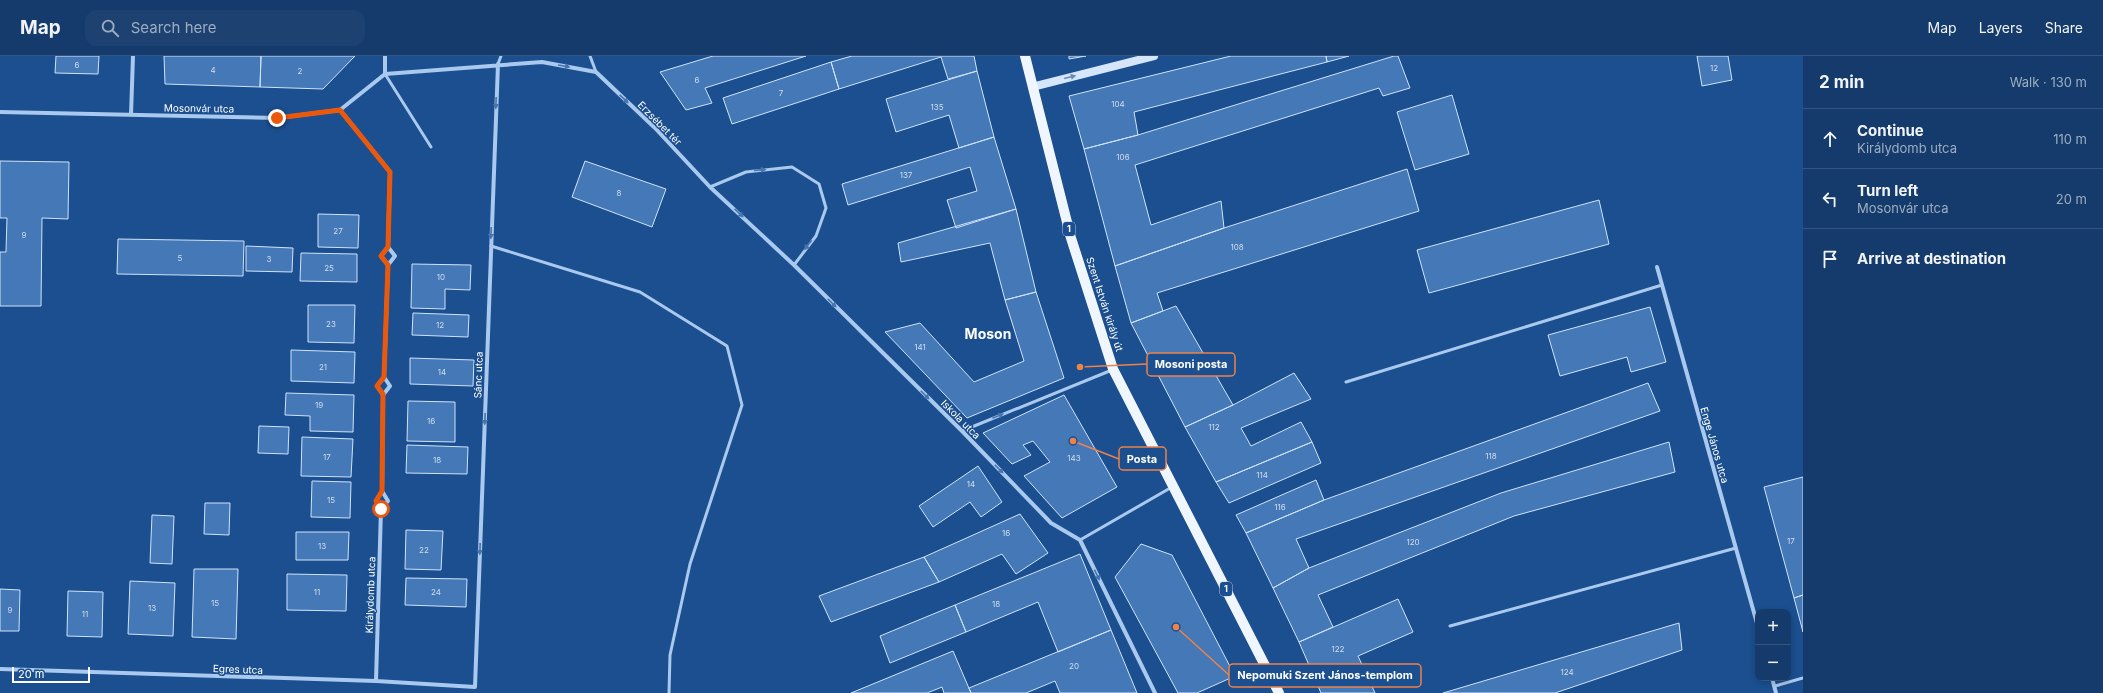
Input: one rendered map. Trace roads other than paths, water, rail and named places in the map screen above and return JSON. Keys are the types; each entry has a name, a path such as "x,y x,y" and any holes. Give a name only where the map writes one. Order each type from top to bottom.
{"main road":[{"name":"Szent István király út","path":"1025,56 1071,238 1113,369 1279,693"},
{"path":"1032,86 1154,56"}],"street":[{"path":"131,115 133,56"},
{"path":"385,56 385,74"},
{"path":"340,110 385,74 498,64 542,62 596,72"},
{"name":"Sánc utca","path":"475,686 498,64"},
{"name":"Erzsébet tér","path":"596,72 655,128 710,187"},
{"name":"Mosonvár utca","path":"0,112 277,118 340,110"},
{"name":"Királydomb utca","path":"340,110 390,172 388,247 381,256 388,265"},
{"name":"Iskola utca","path":"710,187 794,265 962,431 1051,523 1080,540"},
{"name":"Királydomb utca","path":"383,394 390,386 384,377 388,265 395,256 388,247"},
{"name":"Enge János utca","path":"1657,267 1755,616"},
{"name":"Királydomb utca","path":"376,681 381,509 376,501 382,491 383,394 377,386 384,377"},
{"name":"Királydomb utca","path":"381,509 388,501 382,491"},
{"path":"1080,540 1155,693"},
{"name":"Egres utca","path":"0,669 376,681 475,686"},
{"path":"1773,681 1776,693"}],"lane":[{"path":"498,64 501,56"},
{"name":"Erzsébet tér","path":"590,56 596,72"},
{"path":"385,74 431,148"},
{"path":"710,187 746,172 792,167 818,184 826,208 816,236 794,265"},
{"path":"491,246 640,292 727,346 742,405 690,564 670,655 669,693"},
{"path":"1346,382 1662,285"},
{"path":"962,431 1113,369"},
{"path":"1080,540 1173,486"},
{"path":"1450,626 1736,548"},
{"path":"1774,686 1803,678"}],"place":[{"name":"Mosoni posta","path":"1080,367"},
{"name":"Posta","path":"1073,441"},
{"name":"Nepomuki Szent János-templom","path":"1176,627"}],"district":[{"name":"Moson","path":"988,334"}]}
